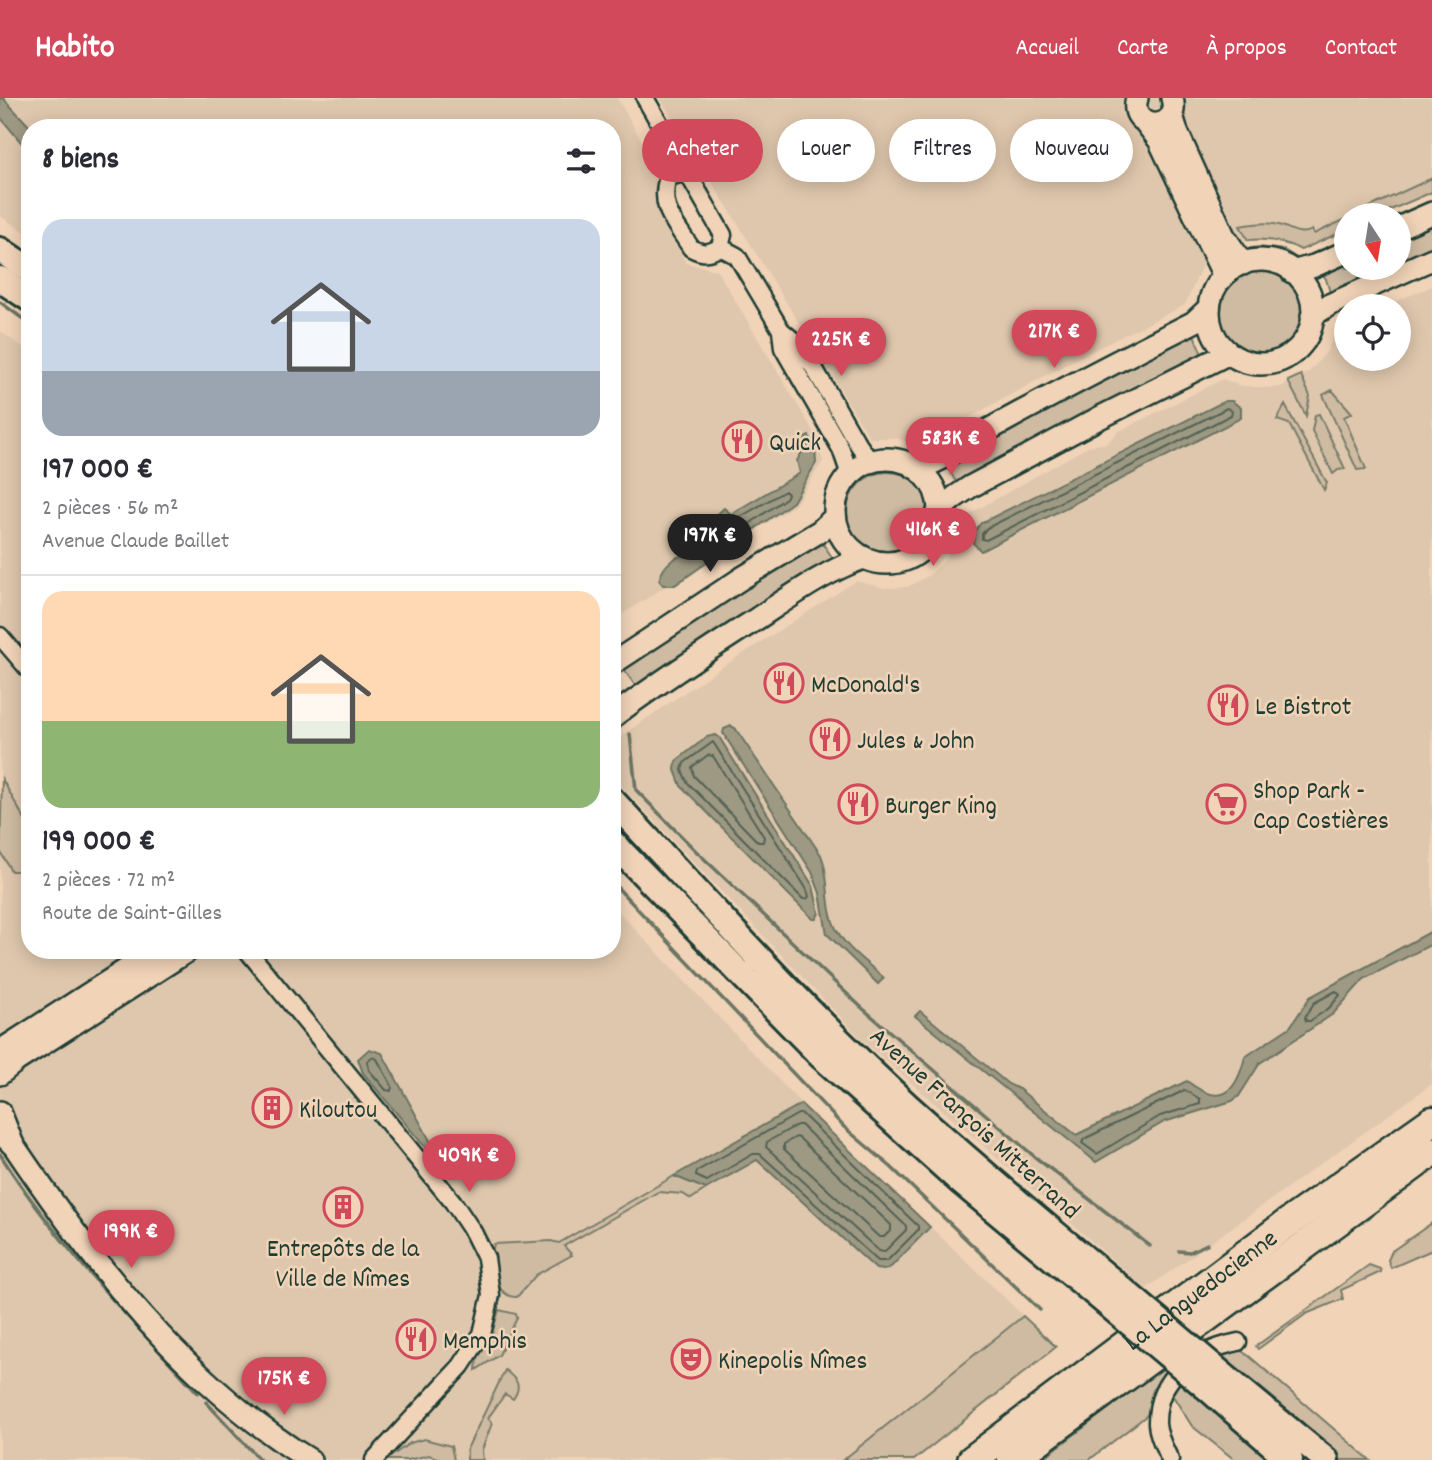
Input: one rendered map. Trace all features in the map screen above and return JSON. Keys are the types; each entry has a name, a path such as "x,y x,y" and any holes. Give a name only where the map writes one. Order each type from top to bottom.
{"highway":[{"name":"La Languedocienne","path":"972,1460 1285,1225 1432,1121"},
{"name":"La Languedocienne","path":"1012,1460 1432,1152"}],"main road":[{"path":"1137,98 1137,113 1159,140 1224,276"},
{"path":"1145,122 1157,124 1168,120 1172,106"},
{"path":"1172,106 1184,149 1224,236 1243,264"},
{"path":"1411,222 1432,213"},
{"path":"0,250 21,264"},
{"path":"1293,272 1334,257"},
{"path":"1312,316 1329,305 1432,259"},
{"path":"1258,261 1270,261 1293,272 1302,281 1310,297 1310,330 1301,345 1279,361 1267,364 1250,363 1229,353 1213,333 1209,308 1216,285 1224,276 1243,264 1258,261"},
{"path":"0,279 21,293"},
{"path":"915,468 936,461 1066,387 1194,322 1209,308"},
{"path":"939,512 970,487 1229,353"},
{"path":"896,460 915,468 932,486 939,512 929,541 904,560 889,563 863,558 850,549 842,538 835,517 836,499 841,487 858,468 874,461 896,460"},
{"path":"621,658 742,578 820,531 835,517"},
{"path":"621,710 813,582 842,565 863,558"},
{"name":"Avenue François Mitterrand","path":"621,809 722,920 908,1106 1102,1285 1215,1381 1326,1460"},
{"name":"Avenue François Mitterrand","path":"621,851 820,1055 962,1183 1102,1285"},
{"path":"0,1051 143,959"},
{"path":"0,1074 175,959"},
{"path":"0,1112 7,1139 109,1276 164,1342 248,1416 310,1460"},
{"name":"Avenue François Mitterrand","path":"1215,1381 1290,1460"}],"street":[{"path":"645,98 658,119"},
{"path":"667,182 665,205 691,248 705,253 720,247 737,256 780,330 783,348 841,449 850,475"},
{"path":"694,182 723,235 720,247"},
{"path":"780,330 794,341 814,368 856,441 867,457 874,461"},
{"path":"0,636 21,660"},
{"path":"254,959 453,1202 486,1258 491,1295 482,1334 461,1366 374,1460"},
{"path":"1170,1460 1160,1439 1157,1424 1166,1385 1178,1368 1211,1349 1238,1342"}],"shaded area":[{"path":"0,98 617,98 642,141 642,182 662,182 658,207 686,263 717,270 815,434 823,461 795,505 621,615 621,119 21,119 21,229 0,216"},
{"path":"660,98 1432,98 1432,192 1407,203 1334,203 1334,235 1301,250 1280,241 1265,239 1221,246 1203,264 1185,305 1072,361 921,444 894,438 870,438 712,182 763,182 763,119 673,119"},
{"path":"1432,178 1432,192 1407,203 1379,203"},
{"path":"1432,221 1432,251 1411,260 1411,230"},
{"path":"1270,223 1302,233 1312,230 1314,234 1334,225 1334,235 1301,250 1276,241 1248,240 1240,226"},
{"path":"1259,247 1284,250 1303,262 1294,263 1268,253 1249,253 1245,249"},
{"path":"1334,265 1334,280 1368,280 1331,296 1326,279 1320,271"},
{"path":"1260,271 1276,274 1290,283 1299,297 1302,313 1299,329 1290,343 1276,352 1260,355 1244,352 1230,343 1221,329 1218,313 1221,297 1230,283 1244,274"},
{"path":"1432,286 1432,1084 1146,1289 860,1038 624,789 621,785 621,740 624,734 719,669 856,581 884,588 907,587 928,576 952,549 964,517 1089,446 1107,443 1119,431 1223,379 1238,385 1280,387 1310,371 1327,351 1334,334 1334,371 1411,371 1411,295"},
{"path":"0,331 21,346 21,959 621,959 621,914 796,1098 1056,1347 912,1460 0,1460"},
{"path":"1193,332 1203,357 959,487 946,465"},
{"path":"1301,375 1310,396 1306,416 1288,381"},
{"path":"1332,390 1352,413 1344,417 1366,469 1357,470 1323,395"},
{"path":"1285,405 1327,483 1324,490 1289,424 1277,420"},
{"path":"1319,414 1345,469 1333,474 1312,431 1315,415"},
{"path":"888,472 904,475 917,484 926,497 929,513 926,529 917,542 904,551 888,554 872,551 859,542 850,529 847,513 850,497 859,484 872,475"},
{"path":"819,538 836,563 639,691 622,667"},
{"path":"2,779 21,813 21,871 11,871 0,851"},
{"path":"674,1176 706,1189 691,1199 683,1194 658,1192 564,1246 572,1255 536,1275 517,1297 509,1296 498,1285 492,1260 494,1244 551,1241 559,1243"},
{"path":"1432,1223 1432,1250 1391,1268 1388,1260 1392,1251"},
{"path":"1369,1265 1381,1272 1341,1290 1343,1299 1306,1314 1257,1348 1256,1346"},
{"path":"499,1310 516,1314 517,1318 499,1355 476,1370 477,1359 492,1333"},
{"path":"1023,1316 1056,1347 914,1460 843,1460"},
{"path":"1237,1348 1370,1460 1335,1460 1216,1357"},
{"path":"1162,1368 1167,1372 1152,1409 1089,1460 1041,1460"},
{"path":"505,1370 517,1383 518,1390 513,1399 505,1394 488,1418 492,1423 482,1450 483,1460 467,1460 467,1449"},
{"path":"1177,1381 1274,1460 1235,1460 1192,1426 1173,1396"},
{"path":"424,1439 451,1446 454,1460 443,1460 429,1455 408,1460 386,1460 410,1443"}],"water":[{"path":"0,98 3,98 23,119 21,142 0,117"},
{"path":"1225,401 1232,401 1241,408 1241,418 981,551 973,543 975,531 981,523"},
{"path":"809,436 815,446 816,463 793,502 675,585 663,585 659,580 664,568 679,556 701,545 708,523 724,508 731,514 800,473 797,461 803,450 803,439"},
{"path":"731,726 735,728 821,855 834,925 852,950 884,978 878,984 827,934 820,893 812,872 723,733 724,729"},
{"path":"707,737 719,737 813,886 819,913 816,919 813,919 681,786 675,770 676,761"},
{"path":"1432,931 1432,944 1364,979 1333,1014 1260,1063 1239,1096 1232,1101 1164,1122 1096,1162 915,1016 920,1011 1008,1084 1019,1089 1076,1135 1187,1081 1210,1094 1226,1093 1237,1080 1245,1057 1290,1027 1310,997"},
{"path":"369,1049 382,1053 450,1177 363,1073 358,1059"},
{"path":"801,1104 930,1227 891,1267 876,1269 757,1160 706,1189 674,1176"}],"waterway":[{"path":"0,302 21,317"},
{"path":"630,734 636,790 696,851 861,1007 1035,1157 1150,1246"},
{"path":"621,892 844,1127 891,1167 1040,1310"},
{"path":"0,1154 44,1218 198,1393"},
{"path":"1179,1251 1190,1252 1207,1244"},
{"path":"206,1402 260,1460"}],"place":[{"name":"Quick","path":"742,441"},
{"name":"McDonald's","path":"784,683"},
{"name":"Le Bistrot","path":"1228,705"},
{"name":"Jules & John","path":"830,739"},
{"name":"Burger King","path":"858,804"},
{"name":"Shop Park - Cap Costières","path":"1226,804"},
{"name":"Kiloutou","path":"272,1108"},
{"name":"Entrepôts de la Ville de Nîmes","path":"343,1207"},
{"name":"Memphis","path":"416,1339"},
{"name":"Kinepolis Nîmes","path":"691,1359"}]}
